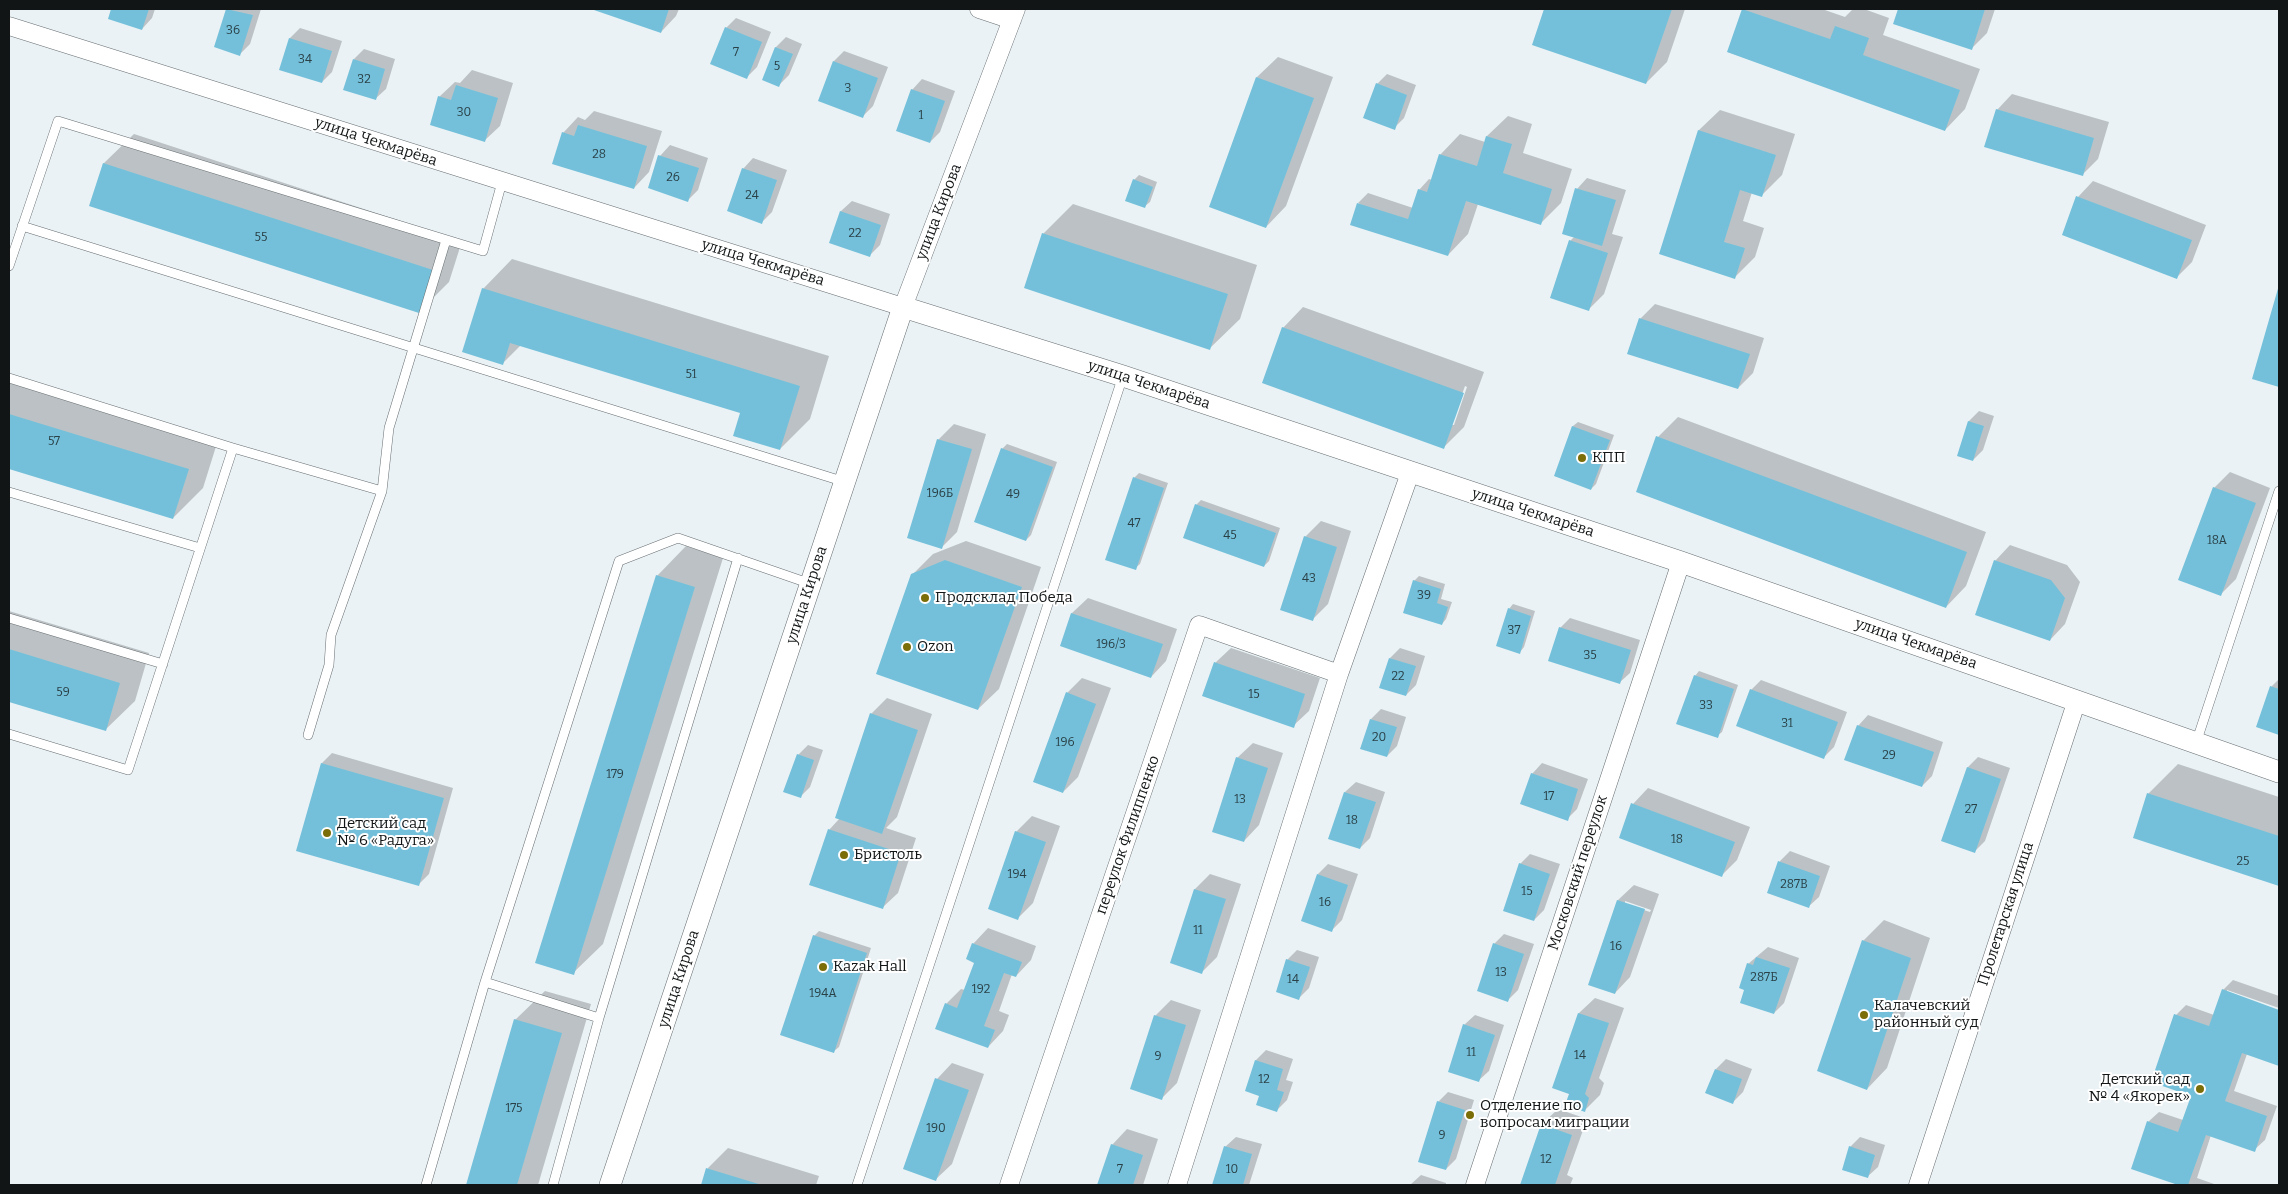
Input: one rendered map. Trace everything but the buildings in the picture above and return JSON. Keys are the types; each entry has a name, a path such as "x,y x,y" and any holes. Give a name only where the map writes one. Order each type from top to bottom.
{"street":[{"path":"979,9 1014,15"},
{"name":"улица Кирова","path":"610,1185 903,307 1014,15"},
{"name":"улица Чекмарёва","path":"9,26 1123,376 1680,562 2279,772"},
{"path":"1177,1185 1339,674 1410,472"},
{"name":"Московский переулок","path":"1475,1185 1680,562"},
{"name":"переулок Филиппенко","path":"1010,1185 1199,625 1339,674"},
{"name":"Пролетарская улица","path":"1923,1184 2077,700"}],"lane":[{"path":"9,266 58,121 483,251 502,182"},
{"path":"22,226 845,482"},
{"path":"308,735 329,665 331,635 382,491 389,428 446,240"},
{"path":"857,1185 1123,376"},
{"path":"9,378 233,448 382,491"},
{"path":"9,734 128,770 233,448"},
{"path":"2196,743 2279,491"},
{"path":"9,492 200,548"},
{"path":"426,1185 485,982 619,561 678,538 811,584"},
{"path":"553,1185 599,1018 738,558"},
{"path":"9,618 163,664"},
{"path":"485,982 599,1018"}],"place":[{"name":"КПП","path":"1582,458"},
{"name":"Продсклад Победа","path":"925,598"},
{"name":"Ozon","path":"907,647"},
{"name":"Детский сад № 6 «Радуга»","path":"327,833"},
{"name":"Бристоль","path":"844,855"},
{"name":"Kazak Hall","path":"823,967"},
{"name":"Калачевский районный суд","path":"1864,1015"},
{"name":"Детский сад № 4 «Якорек»","path":"2200,1089"},
{"name":"Отделение по вопросам миграции","path":"1470,1115"}]}
